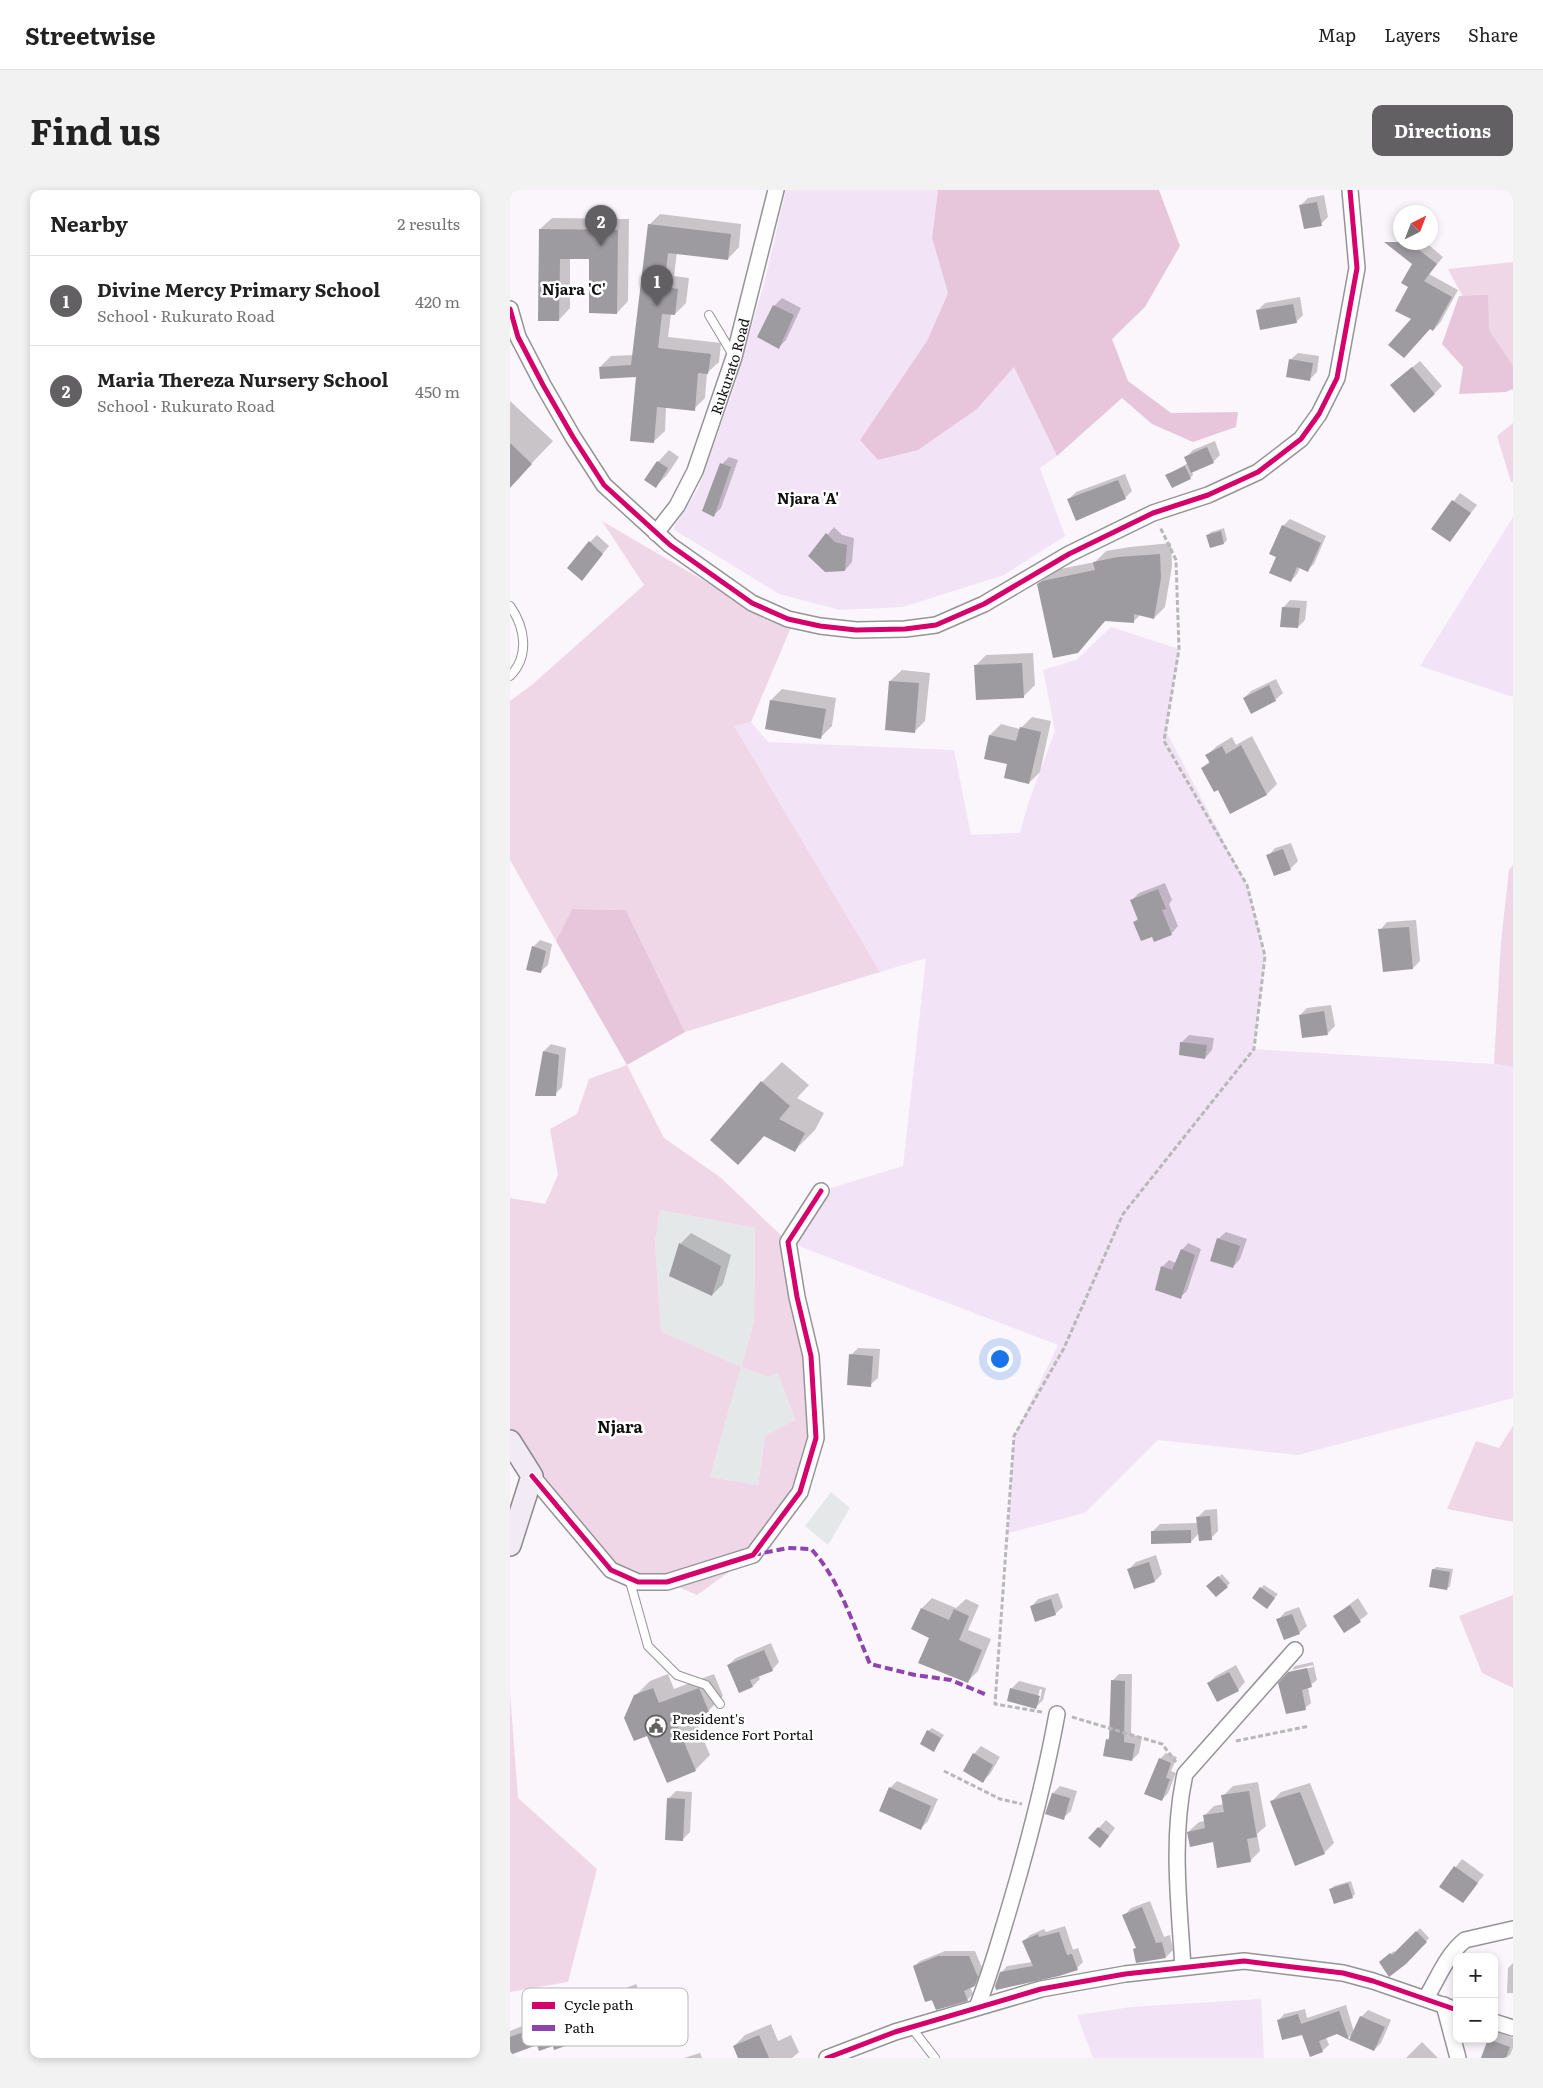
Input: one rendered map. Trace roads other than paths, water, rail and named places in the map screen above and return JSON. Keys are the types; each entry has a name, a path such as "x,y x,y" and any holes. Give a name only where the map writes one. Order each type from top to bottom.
{"main road":[{"path":"510,1441 532,1476 510,1545"}],"street":[{"name":"Rukurato Road","path":"656,533 677,506 695,471 734,357 776,190"},
{"path":"510,309 522,345 573,437 604,485 670,545 752,603 788,619 820,626 856,630 905,629 936,625 984,604 1069,554 1153,513 1208,495 1258,472 1301,439 1319,414 1337,378 1357,268 1350,190"},
{"path":"532,1476 611,1570 620,1576 638,1582 667,1582 753,1555 800,1492 816,1438 811,1356 797,1297 788,1242 821,1191"},
{"path":"1183,1967 1178,1833 1180,1798 1185,1774 1295,1650"},
{"path":"977,2007 986,1986 1038,1807 1057,1714"},
{"path":"1426,1998 1449,1959 1464,1940 1513,1929"},
{"path":"827,2058 911,2027 1041,1989 1183,1967 1254,1961 1343,1973 1426,1998 1451,2008 1458,2058"},
{"path":"1498,2023 1513,2028"}],"lane":[{"path":"709,315 734,357"},
{"path":"510,606 521,624 524,645 520,664 510,676"},
{"path":"629,1578 648,1646 677,1675 706,1685 720,1704"},
{"path":"911,2027 935,2058"}],"place":[{"name":"Maria Thereza Nursery School","path":"601,246"},
{"name":"Divine Mercy Primary School","path":"657,306"},
{"name":"President's Residence Fort Portal","path":"656,1726"}],"district":[{"name":"Njara 'C'","path":"574,288"},
{"name":"Njara 'A'","path":"808,497"},
{"name":"Njara","path":"620,1426"}]}
